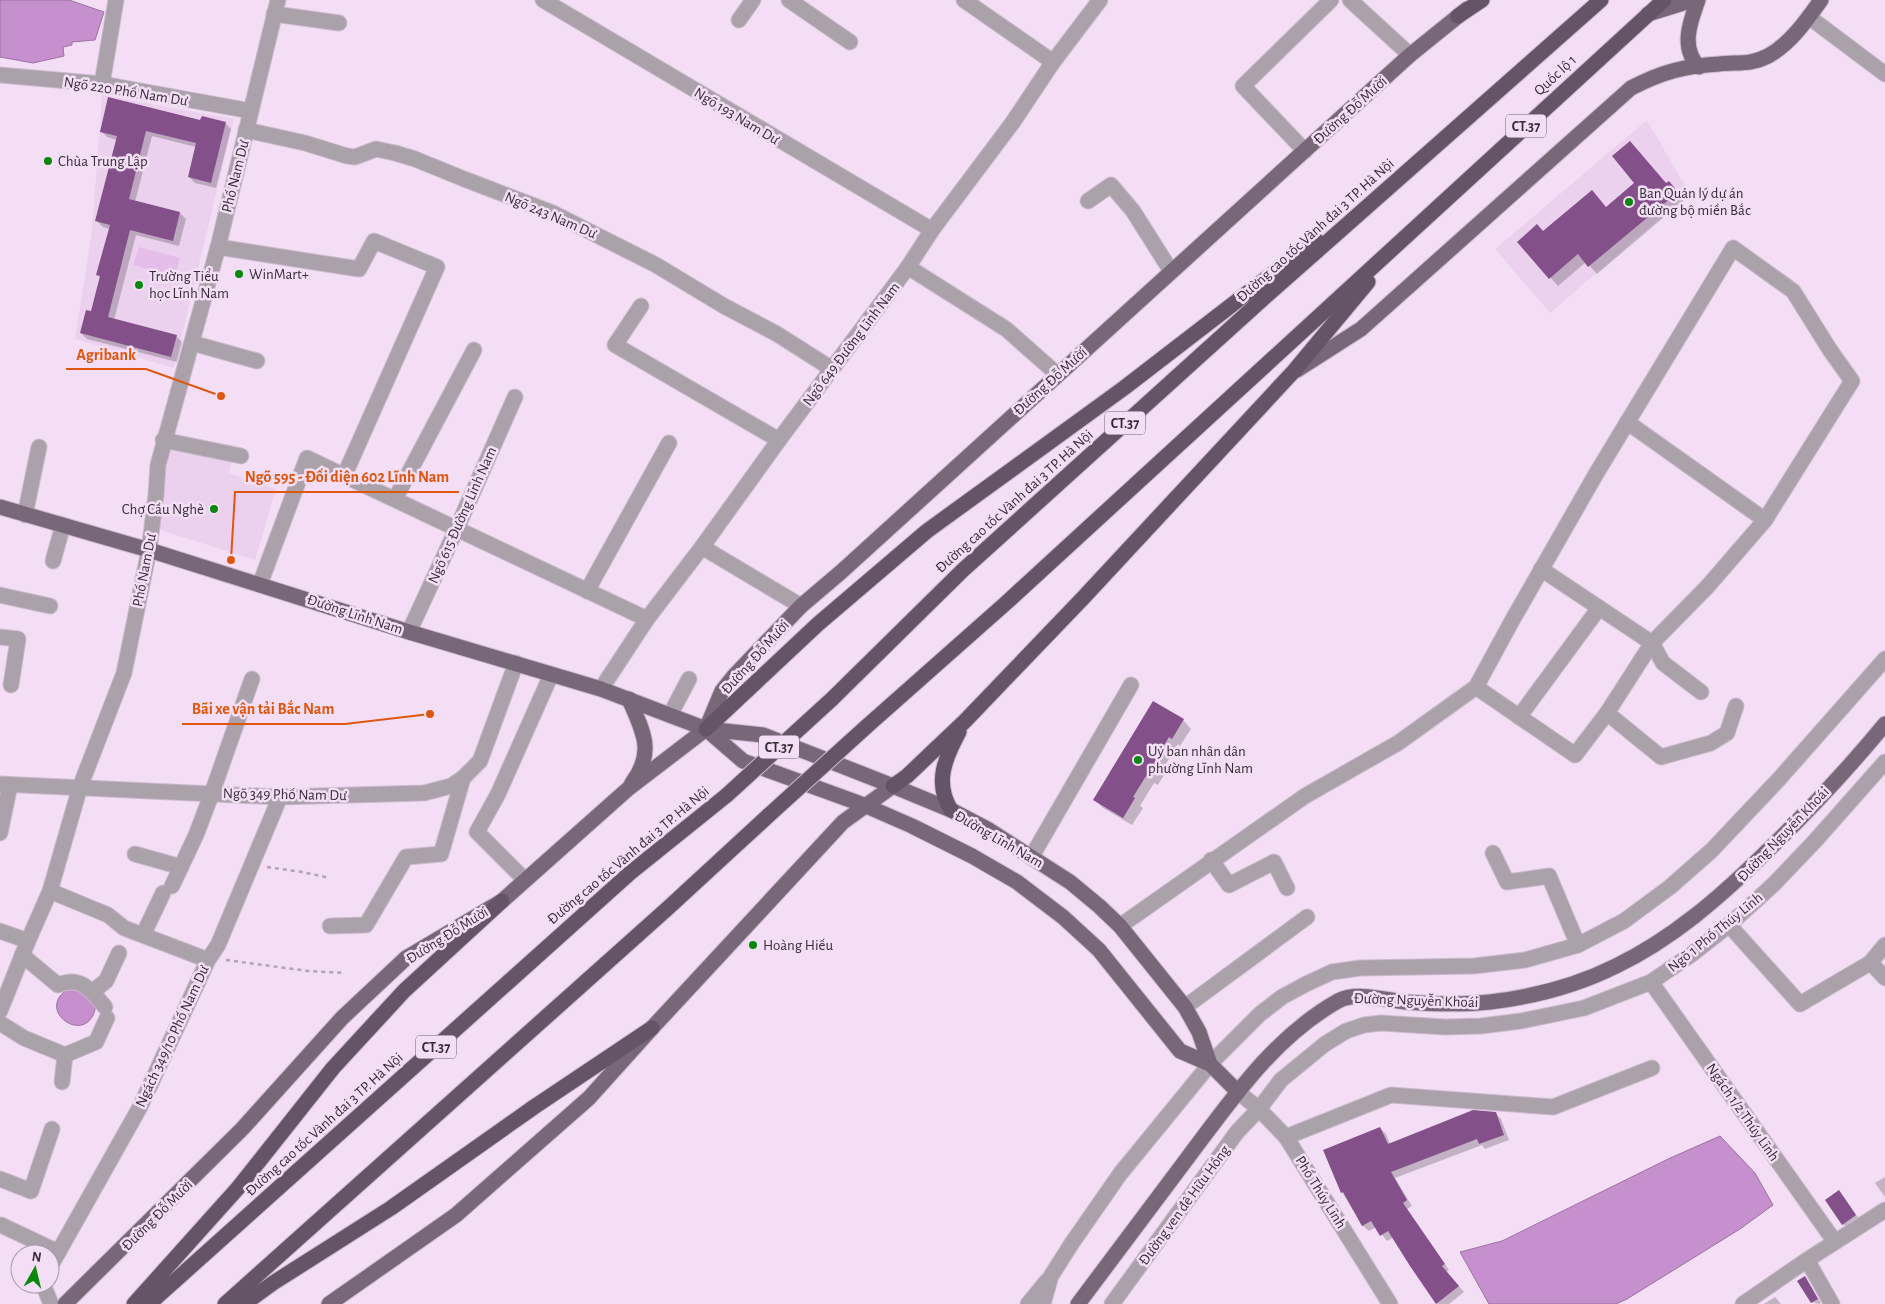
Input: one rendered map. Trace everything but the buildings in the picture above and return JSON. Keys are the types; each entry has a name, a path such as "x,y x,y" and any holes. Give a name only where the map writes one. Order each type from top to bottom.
{"highway":[{"path":"1458,16 1482,0"},
{"name":"Quốc lộ 1","path":"1426,155 1601,0"},
{"name":"Quốc lộ 1","path":"1404,238 1664,0"},
{"path":"706,729 818,624 927,531 1124,388 1426,155"},
{"name":"Đường cao tốc Vành đai 3 TP. Hà Nội","path":"150,1304 630,873 727,795 832,699 963,570 1265,297 1426,155"},
{"path":"893,786 907,776 965,721 1083,598 1294,371 1404,238"},
{"name":"CT.37","path":"226,1304 1006,603 1404,238"},
{"path":"951,810 943,793 942,773 945,761 965,721"},
{"path":"134,1304 238,1188 333,1068 404,991 502,901"},
{"path":"244,1304 273,1283 392,1208 534,1107 652,1028"}],"main road":[{"path":"1458,16 1473,0"},
{"path":"1458,16 1478,0"},
{"path":"1648,14 1693,0"},
{"path":"1698,0 1689,27 1688,40 1691,56 1699,66"},
{"path":"1294,371 1362,330 1631,88 1657,75 1676,69 1720,64 1745,64 1769,56 1787,42 1821,0"},
{"name":"Đường Đỗ Mười","path":"65,1304 242,1129 342,1018 406,958 502,901 628,788 706,729 722,691 801,606 841,572 1410,55 1458,16"},
{"name":"Đường Lĩnh Nam","path":"0,508 149,550 409,632 602,689 706,729 763,735 951,810 1032,856 1070,882 1120,926 1185,1007 1199,1032 1210,1064"},
{"path":"628,788 640,773 646,742 640,722 629,698"},
{"name":"Đường Nguyễn Khoái","path":"1078,1304 1238,1092 1294,1030 1340,999 1356,996 1407,1002 1488,1002 1519,997 1585,979 1616,967 1683,926 1741,877 1797,822 1885,724"},
{"name":"Đường Lĩnh Nam","path":"706,729 743,761 864,805 972,856 1017,882 1055,911 1099,950 1180,1051 1210,1064 1238,1092"},
{"path":"330,1304 456,1215 589,1098 843,822 864,805 893,786"}],"street":[{"path":"102,84 116,0"},
{"path":"739,20 753,0"},
{"path":"789,0 850,42"},
{"path":"964,0 1053,62"},
{"name":"Ngõ 649 Đường Lĩnh Nam","path":"602,689 647,619 908,267 932,230 1013,122 1053,62 1100,0"},
{"path":"1305,151 1243,86 1331,0"},
{"path":"1350,0 1410,55"},
{"name":"Ngõ 193 Nam Dư","path":"554,2 736,116 932,230"},
{"path":"276,7 340,23"},
{"name":"Phố Nam Dư","path":"0,1011 50,892 80,787 124,672 149,550 158,465 163,440 218,247 276,7"},
{"path":"1809,17 1885,74"},
{"name":"Ngõ 220 Phố Nam Dư","path":"0,75 102,84 251,111"},
{"name":"Ngõ 243 Nam Dư","path":"246,130 305,143 347,156 355,157 376,149 395,152 553,213 656,265 724,306 777,334 832,369"},
{"path":"1088,201 1111,185 1133,211 1172,271"},
{"path":"218,247 359,269 374,242 437,266 344,474"},
{"path":"1120,926 1211,860 1305,796 1398,742 1476,687 1541,569 1627,422 1733,248 1793,291 1852,381 1765,520 1708,586 1652,643 1607,713 1574,755 1476,687"},
{"path":"908,267 1006,329 1057,374"},
{"path":"641,306 615,346 779,440"},
{"path":"192,343 257,361"},
{"path":"395,499 474,350"},
{"name":"Ngõ 615 Đường Lĩnh Nam","path":"409,632 514,397"},
{"path":"1627,422 1765,520"},
{"path":"163,440 240,456"},
{"path":"587,591 669,444"},
{"path":"25,515 39,448"},
{"path":"260,584 307,458 647,619"},
{"path":"53,561 63,525"},
{"path":"702,547 801,606"},
{"path":"1541,569 1652,643 1663,663 1701,692"},
{"path":"0,595 50,606"},
{"path":"1519,717 1599,608"},
{"path":"0,637 18,639 11,685"},
{"name":"Đường Nguyễn Khoái","path":"1051,1276 1120,1174 1210,1064 1260,1014 1282,997 1332,972 1360,968 1474,966 1524,960 1578,946 1624,920 1670,887 1712,850 1780,778 1885,659"},
{"name":"Ngõ 349 Phố Nam Dư","path":"5,784 280,797 424,793 451,786 463,778 480,761 516,663"},
{"path":"526,880 477,832 498,794 551,675"},
{"path":"143,935 181,867 196,835 252,679"},
{"path":"670,715 689,679"},
{"path":"1032,856 1130,685"},
{"path":"1607,713 1661,757 1711,743 1727,733 1736,706"},
{"name":"Ngõ 1 Phố Thúy Lĩnh","path":"1259,1109 1281,1080 1300,1062 1346,1031 1364,1025 1381,1023 1445,1027 1521,1021 1584,1008 1651,982 1692,954 1774,884 1885,762"},
{"path":"330,926 366,925 406,857 441,854 463,778"},
{"path":"0,834 5,784"},
{"name":"Ngách 349/10 Phố Nam Dư","path":"60,1248 140,1107 210,957 218,945 280,797"},
{"path":"1494,853 1507,882 1549,876 1578,946"},
{"path":"135,854 181,867"},
{"path":"1211,860 1229,885 1274,862 1287,888"},
{"path":"50,892 108,915 124,928 210,957"},
{"path":"1185,1007 1307,917"},
{"path":"1728,925 1800,1004 1871,962 1885,945"},
{"path":"0,931 28,941"},
{"path":"92,992 106,981 119,953"},
{"path":"0,1023 24,1038 65,1055 96,1042 106,1013 92,992 81,984 68,980 58,985 22,955"},
{"path":"1871,962 1885,978"},
{"name":"Ngách 1/2 Thúy Lĩnh","path":"1651,982 1835,1242"},
{"path":"62,1082 65,1055"},
{"path":"1286,1137 1391,1094 1553,1107 1652,1068"},
{"name":"Phố Thúy Lĩnh","path":"1238,1092 1259,1109 1286,1137 1390,1304"},
{"name":"Đường ven đê Hữu Hồng","path":"1112,1304 1237,1132 1259,1109"},
{"path":"0,1179 31,1191 52,1130"},
{"path":"1743,1304 1885,1210"},
{"path":"1,1225 41,1244"},
{"path":"1807,1260 1832,1304"},
{"path":"1028,1304 1051,1276"},
{"path":"1043,1304 1051,1276"}],"path":[{"path":"250,867 272,867 330,878"},
{"path":"210,957 308,971 345,974"}],"shaded area":[{"path":"0,0 69,0 104,12 95,40 72,42 72,45 63,47 64,56 33,63 0,57"},
{"name":"Trường Tiểu học Lĩnh Nam","path":"102,95 234,119 174,368 75,339 92,231"},
{"path":"1647,120 1689,193 1550,313 1495,249"},
{"path":"139,247 180,258 175,277 133,265"},
{"name":"Chợ Cầu Nghè","path":"167,444 233,457 229,473 276,489 255,560 157,529"},
{"path":"72,987 80,987 96,1005 91,1018 83,1025 74,1025 65,1021 59,1014 57,1005 60,996"},
{"path":"1720,1136 1755,1173 1773,1205 1740,1229 1616,1304 1489,1304 1460,1252 1502,1241 1668,1159"}],"place":[{"name":"Chùa Trung Lập","path":"48,161"},
{"name":"Ban Quản lý dự án đường bộ miền Bắc","path":"1629,202"},
{"name":"WinMart+","path":"239,274"},
{"name":"Trường Tiểu học Lĩnh Nam","path":"139,285"},
{"name":"Agribank","path":"221,396"},
{"name":"Chợ Cầu Nghè","path":"214,509"},
{"name":"Ngõ 595 - Đối diện 602 Lĩnh Nam","path":"231,560"},
{"name":"Bãi xe vận tải Bắc Nam","path":"430,714"},
{"name":"Uỷ ban nhân dân phường Lĩnh Nam","path":"1138,760"},
{"name":"Hoàng Hiếu","path":"753,945"}]}
